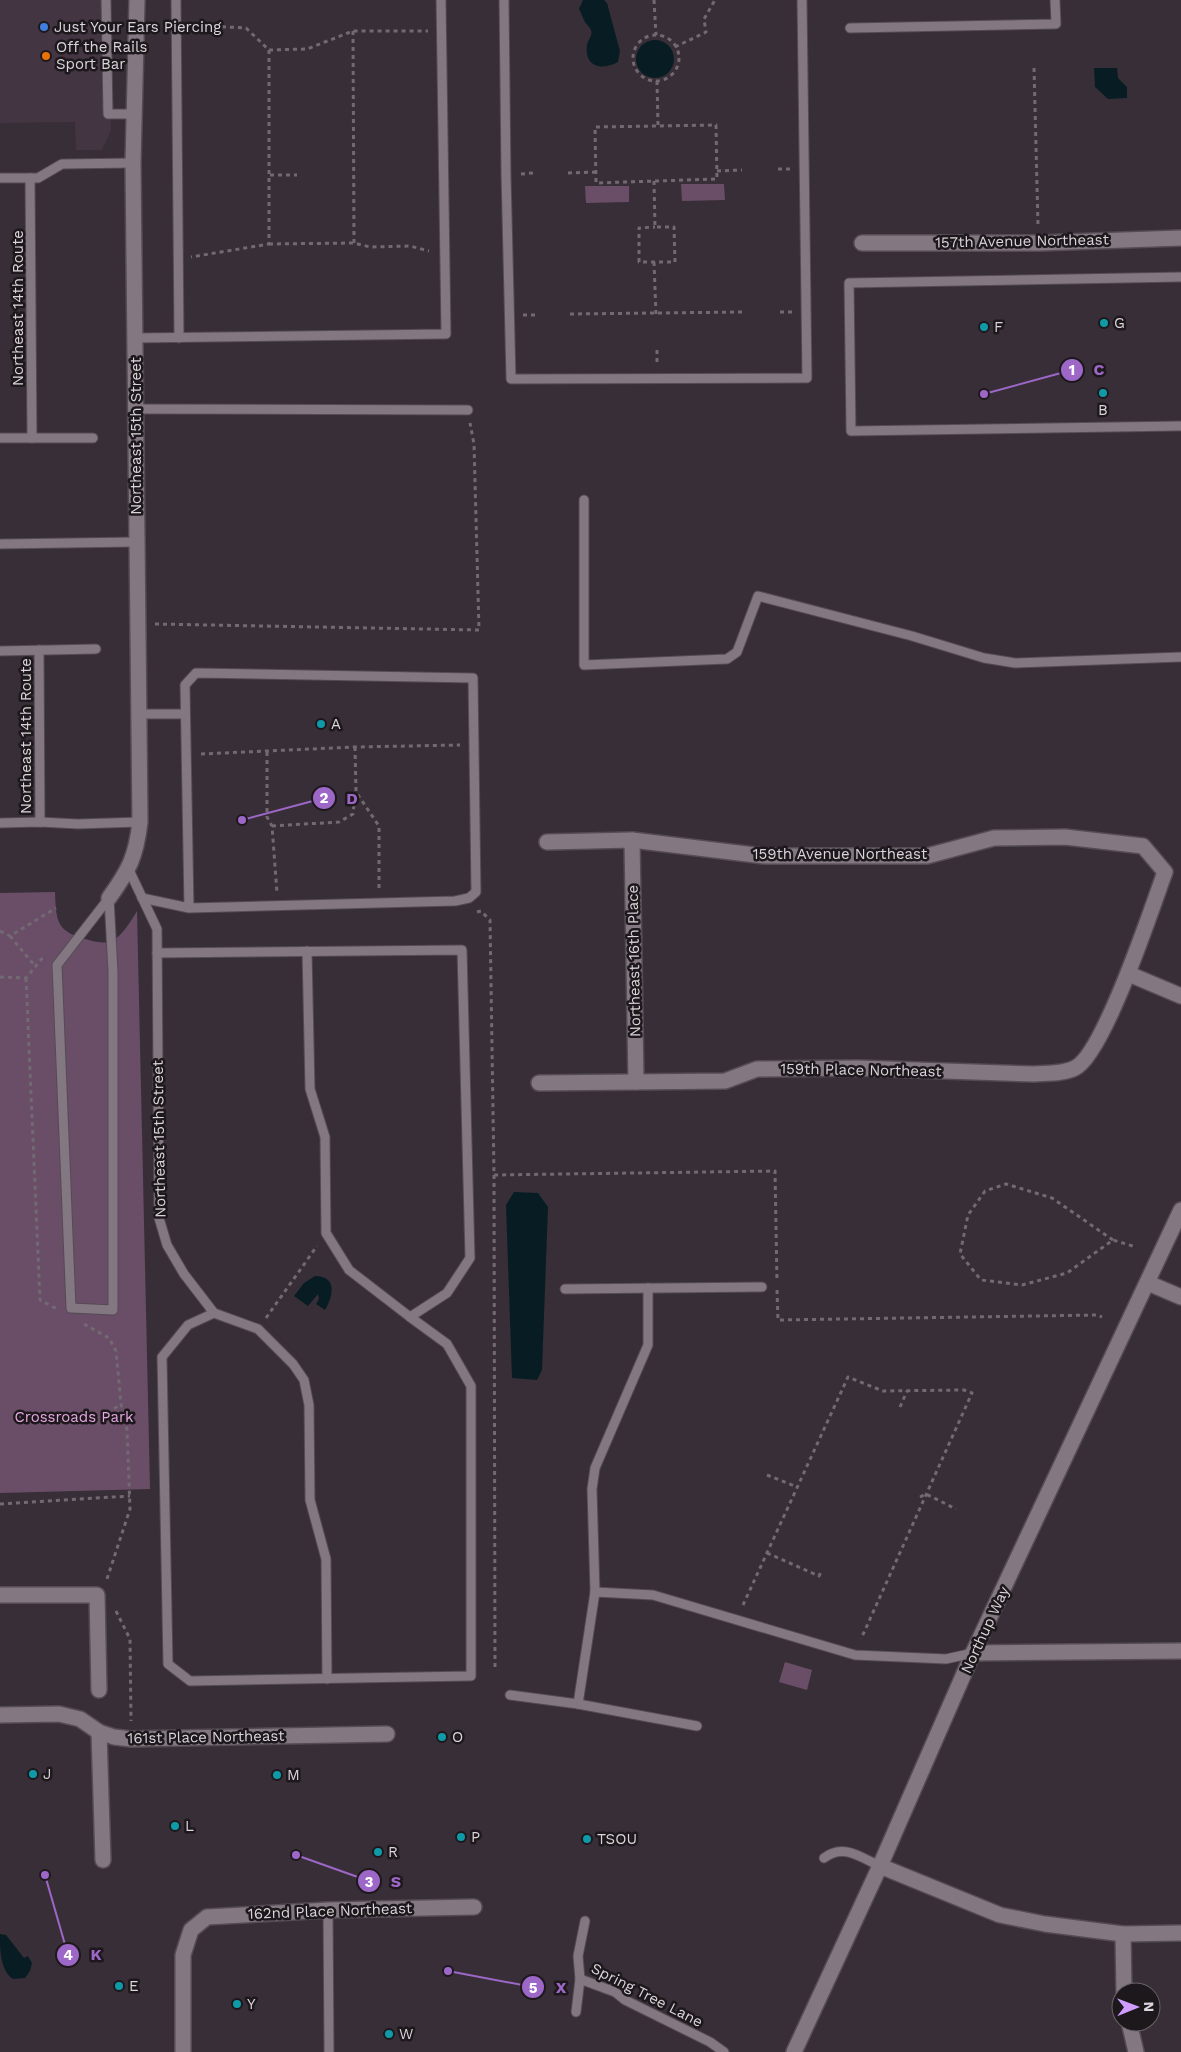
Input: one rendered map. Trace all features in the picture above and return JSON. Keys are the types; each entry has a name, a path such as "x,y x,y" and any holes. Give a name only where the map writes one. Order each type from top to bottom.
{"street":[{"name":"Northeast 15th Street","path":"109,898 129,870 137,847 140,822 133,163 137,0"},
{"name":"157th Avenue Northeast","path":"862,243 1039,243 1181,238"},
{"name":"159th Avenue Northeast","path":"546,842 632,840 764,856 927,856 994,838 1065,837 1143,846 1165,872 1129,974"},
{"name":"Northeast 16th Place","path":"632,840 636,1082"},
{"path":"1129,974 1181,996"},
{"name":"159th Place Northeast","path":"539,1082 725,1081 757,1069 858,1068 1034,1074 1060,1072 1076,1068 1088,1057 1129,974"},
{"name":"Northup Way","path":"798,2051 973,1652 1181,1210"},
{"path":"1148,1283 1181,1297"},
{"path":"0,1595 97,1595 98,1690"},
{"path":"973,1652 1181,1651"},
{"name":"161st Place Northeast","path":"0,1715 59,1714 80,1719 99,1732 114,1737 132,1739 387,1734"},
{"path":"99,1732 103,1860"},
{"path":"880,1866 1000,1915 1045,1924 1123,1934 1181,1933"},
{"name":"162nd Place Northeast","path":"184,2052 183,1955 191,1930 207,1917 328,1910 474,1907"},
{"path":"1123,1934 1124,1982"},
{"path":"1131,2032 1136,2052"}],"lane":[{"path":"106,0 108,114 135,114"},
{"path":"176,0 179,338"},
{"path":"135,338 446,334 441,0"},
{"path":"504,0 511,379 807,378 802,0"},
{"path":"850,28 1056,24 1055,0"},
{"path":"0,178 38,178 62,164 133,163"},
{"name":"Northeast 14th Route","path":"30,178 32,438"},
{"path":"1181,277 849,283 851,431 1181,426"},
{"path":"136,409 468,410"},
{"path":"0,438 93,438"},
{"path":"584,500 584,665 727,659 737,652 758,596 912,636 984,658 1016,662 1181,657"},
{"path":"0,544 136,542"},
{"path":"0,651 96,649"},
{"name":"Northeast 14th Route","path":"39,650 40,822"},
{"path":"142,898 189,908 380,904 455,901 469,898 476,892 473,678 196,673 185,685 184,714 189,908"},
{"path":"138,714 184,714"},
{"path":"0,823 40,822 78,824 140,822"},
{"name":"Northeast 15th Street","path":"129,870 157,929 159,1218 167,1244 184,1274 214,1313"},
{"path":"109,898 113,972 113,1310 71,1308 57,965 109,898"},
{"path":"157,952 462,950 470,1258 447,1293 410,1317"},
{"path":"307,951 310,1089 325,1137 326,1233 349,1270 447,1344 471,1386 470,1676 190,1681 168,1664 162,1357 188,1325 214,1313 258,1330 293,1364 304,1380 307,1397 310,1500 326,1559 326,1678"},
{"path":"565,1289 762,1287"},
{"path":"578,1704 595,1592 592,1488 595,1468 648,1345 648,1288"},
{"path":"595,1592 653,1595 854,1655 946,1659 973,1652"},
{"path":"510,1695 578,1704 697,1726"},
{"path":"824,1858 833,1851 847,1851 880,1866"},
{"path":"328,1910 329,2052"},
{"name":"Spring Tree Lane","path":"585,1921 578,1956 580,1979 615,1992 625,2000 710,2042 724,2052"},
{"path":"576,2012 580,1979"}],"path":[{"path":"654,0 656,35"},
{"path":"675,46 706,32 704,19 715,0"},
{"path":"176,24 246,28 269,50 307,49 353,31 441,31"},
{"path":"353,31 354,243"},
{"path":"656,35 664,37 675,46 678,54 676,69 672,75 657,81 643,78 638,72 633,59 637,45 642,40 656,35"},
{"path":"269,50 269,244"},
{"path":"1034,68 1039,243"},
{"path":"657,81 658,126"},
{"path":"716,125 717,179 596,183 595,128 658,126 716,125"},
{"path":"717,171 742,170"},
{"path":"568,173 596,172"},
{"path":"270,175 298,175"},
{"path":"654,181 655,228"},
{"path":"674,227 675,262 639,262 639,228 655,228 674,227"},
{"path":"178,260 269,244 354,243 370,247 410,246 446,255"},
{"path":"654,262 656,313"},
{"path":"570,314 743,312"},
{"path":"154,624 479,630 474,444 468,410"},
{"path":"186,754 474,744"},
{"path":"272,826 339,822 353,814 356,792 355,747"},
{"path":"266,752 267,817 272,826 277,906"},
{"path":"356,792 379,826 380,904"},
{"path":"10,936 56,908"},
{"path":"471,912 481,912 490,920 494,1175 495,1669"},
{"path":"0,931 10,936 34,966"},
{"path":"0,977 26,978 47,952"},
{"path":"494,1175 776,1171 778,1320 1098,1315 1102,1317"},
{"path":"1113,1240 1067,1273 1022,1285 981,1280 960,1254 968,1215 986,1191 1006,1184 1052,1198 1113,1240 1136,1247"},
{"path":"258,1330 326,1233"},
{"path":"743,1605 848,1378 884,1391 964,1390 972,1393 861,1639"},
{"path":"900,1408 907,1391"},
{"path":"94,1422 121,1404"},
{"path":"767,1475 797,1487"},
{"path":"920,1496 926,1494 956,1509"},
{"path":"0,1504 130,1496"},
{"path":"767,1553 819,1576 821,1572"},
{"path":"97,1595 115,1608 130,1639 132,1739"}],"shaded area":[{"path":"0,0 109,0 111,130 102,150 76,150 75,122 0,123"}],"green space":[{"path":"681,184 724,184 725,200 682,201"},
{"path":"585,186 629,186 629,202 586,203"},
{"name":"Crossroads Park","path":"55,892 56,911 60,925 78,937 94,941 112,941 126,928 137,911 150,1489 0,1493 0,893"},
{"path":"785,1662 812,1670 807,1690 779,1682"}],"water":[{"path":"583,0 604,0 607,3 620,51 618,62 612,65 600,66 595,65 588,58 587,45 591,32 579,9"},
{"path":"655,40 662,41 668,46 673,52 673,66 668,72 662,77 655,78 648,77 642,72 637,66 636,59 637,52 642,46 648,41"},
{"path":"1094,68 1117,68 1118,78 1127,87 1127,98 1108,99 1095,87"},
{"path":"514,1192 538,1193 548,1207 542,1370 537,1380 512,1378 506,1205"},
{"path":"315,1276 327,1279 332,1288 325,1310 316,1304 319,1299 318,1294 308,1306 294,1296 304,1283"},
{"path":"0,1934 6,1935 24,1958 28,1956 32,1963 30,1971 25,1978 13,1979 5,1970 1,1953"}],"place":[{"name":"Just Your Ears Piercing","path":"44,27"},
{"name":"Off the Rails Sport Bar","path":"46,56"},
{"name":"G","path":"1104,323"},
{"name":"F","path":"984,327"},
{"name":"B","path":"1103,393"},
{"name":"C","path":"984,394"},
{"name":"A","path":"321,724"},
{"name":"D","path":"242,820"},
{"name":"O","path":"442,1737"},
{"name":"J","path":"33,1774"},
{"name":"M","path":"277,1775"},
{"name":"L","path":"175,1826"},
{"name":"P","path":"461,1837"},
{"name":"TSOU","path":"587,1839"},
{"name":"R","path":"378,1852"},
{"name":"S","path":"296,1855"},
{"name":"K","path":"45,1875"},
{"name":"X","path":"448,1971"},
{"name":"E","path":"119,1986"},
{"name":"Y","path":"237,2004"},
{"name":"W","path":"389,2034"}]}
